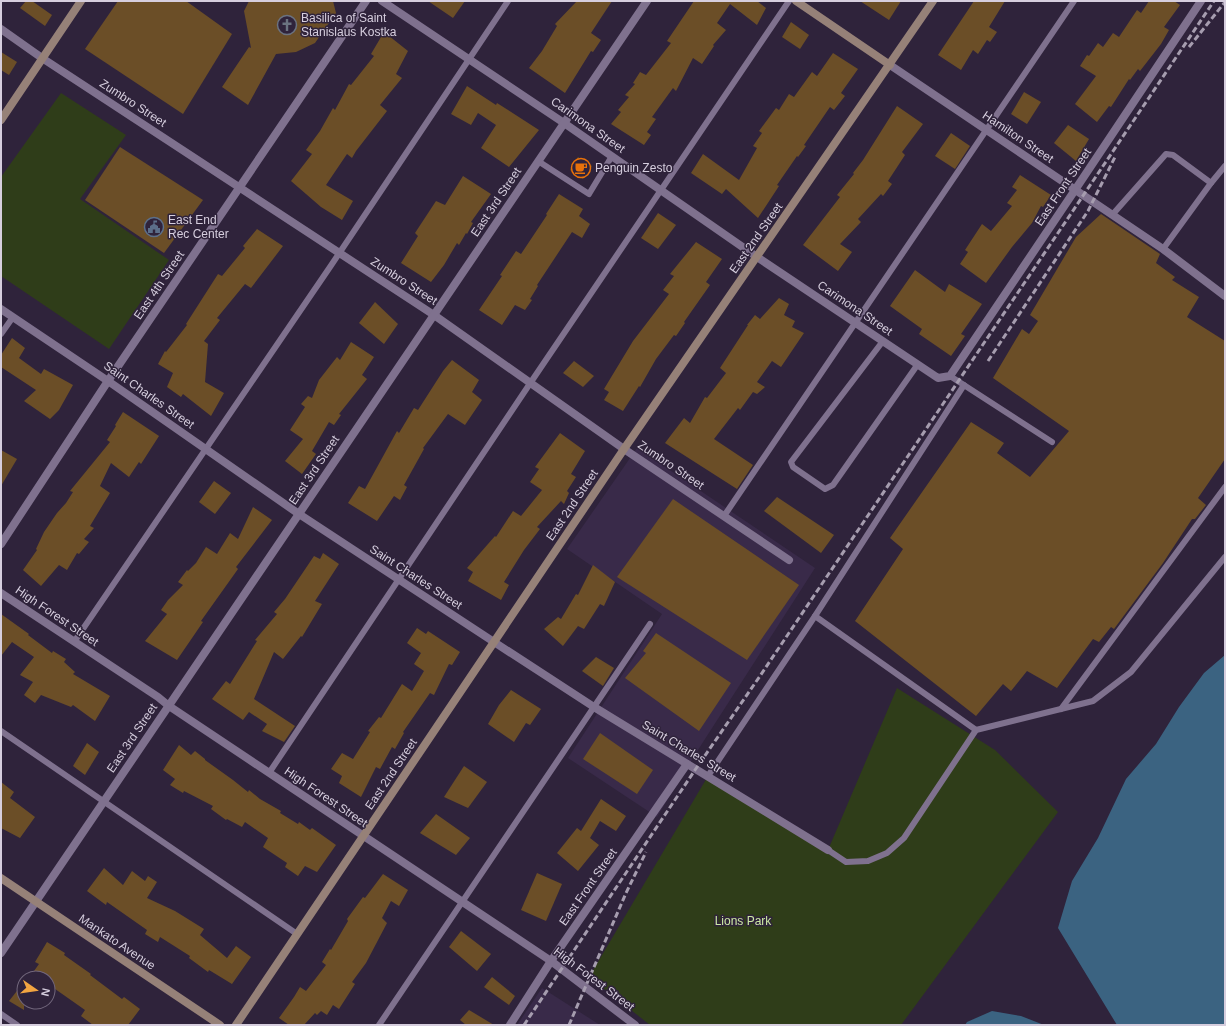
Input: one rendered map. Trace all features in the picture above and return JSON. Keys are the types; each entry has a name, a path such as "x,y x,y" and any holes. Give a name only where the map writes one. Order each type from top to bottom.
{"street":[{"path":"1,120 81,1"},
{"name":"East 4th Street","path":"1,544 108,381 366,1"},
{"name":"Carimona Street","path":"382,1 564,123 757,257 938,378 950,376"},
{"name":"East 3rd Street","path":"1,953 647,1"},
{"name":"Hamilton Street","path":"796,1 1163,248 1225,296"},
{"name":"East 2nd Street","path":"236,1025 624,449 933,1"},
{"name":"East Front Street","path":"950,376 1076,190 1201,1"},
{"name":"Zumbro Street","path":"1,30 434,314 624,449 789,560"},
{"name":"Saint Charles Street","path":"1,309 108,381 299,514 399,580 594,707 828,850"},
{"name":"High Forest Street","path":"1,593 551,961 635,1025"},
{"name":"East Front Street","path":"510,1025 551,961 687,764"},
{"name":"Mankato Avenue","path":"1,878 220,1025"}],"lane":[{"path":"74,642 340,252 508,1"},
{"path":"269,773 530,382 789,1"},
{"path":"724,516 1074,1"},
{"path":"1113,214 1166,154 1173,155 1211,183"},
{"path":"538,161 589,194 612,156"},
{"path":"1163,248 1225,166"},
{"path":"1,334 13,317"},
{"path":"883,341 791,462 792,468 825,489 833,485 918,364"},
{"path":"950,376 1052,442"},
{"path":"708,776 815,616 964,385"},
{"path":"1061,709 1225,487"},
{"path":"828,850 846,862 868,861 887,853 904,838 976,730 1093,701 1131,672 1225,557"},
{"path":"815,616 976,730"},
{"path":"379,1025 650,624"},
{"path":"1,731 297,934"},
{"path":"1,1014 17,1025"}],"shaded area":[{"path":"637,448 815,568 696,753 657,817 568,758 662,614 567,549"},
{"path":"542,988 600,1025 517,1025"}],"green space":[{"path":"61,93 126,135 80,199 169,260 109,349 1,276 1,177"},
{"name":"Lions Park","path":"897,688 995,750 1058,812 901,1025 650,1025 589,977 708,776 828,850"}],"water":[{"path":"1225,655 1225,1025 1117,1025 1058,928 1072,881 1098,838 1126,779 1156,744 1179,707 1204,673"},
{"path":"992,1011 1021,1016 1044,1025 965,1025 967,1022"}],"building":[{"path":"26,1 32,1 52,15 45,26 20,8"},
{"path":"118,1 186,1 232,34 183,114 85,49"},
{"name":"Basilica of Saint Stanislaus Kostka","path":"249,1 333,1 336,13 315,43 296,52 276,54 248,105 222,87 249,47 251,48 244,11"},
{"path":"428,1 465,1 453,18"},
{"path":"577,1 612,1 591,33 601,40 593,52 591,51 565,93 529,68 542,51 557,26 555,24"},
{"path":"694,1 757,1 766,8 757,25 730,4 717,23 726,30 713,45 714,46 702,64 693,58 676,91 673,88 652,117 656,119 647,132 651,135 644,145 611,124 621,112 618,110 629,97 625,95 635,84 633,83 640,72 646,75 671,43 667,41"},
{"path":"860,1 901,1 889,20"},
{"path":"974,1 1005,1 989,27 997,32 990,42 987,40 978,54 973,50 961,70 938,55"},
{"path":"1149,1 1174,1 1180,5 1164,27 1169,30 1161,44 1140,71 1138,69 1130,80 1129,79 1111,107 1109,106 1097,122 1075,104 1096,76 1080,66 1087,55 1089,56 1098,43 1103,47 1113,33 1119,37 1137,10 1141,13"},
{"path":"791,22 809,35 800,49 782,37"},
{"path":"384,32 408,51 396,74 402,78 380,105 387,111 352,158 347,154 326,185 353,201 342,220 321,207 291,181 312,154 306,150 320,131 333,108 335,110 349,84 351,85 374,56 371,54"},
{"path":"1,52 17,62 9,75 1,70"},
{"path":"833,53 858,69 841,93 845,96 834,110 830,107 804,145 806,146 798,157 797,156 777,185 779,186 758,218 726,189 722,194 691,173 703,154 739,180 757,148 753,146 762,133 759,131 776,108 779,110 789,94 794,97 812,72 817,76"},
{"path":"467,86 539,130 509,167 481,148 496,125 478,113 471,125 451,114"},
{"path":"1024,92 1041,102 1027,124 1011,114"},
{"path":"897,106 923,124 902,152 905,155 888,181 892,184 883,196 881,194 858,219 861,222 840,244 852,252 838,271 803,245 840,197 837,195 854,174 853,173 863,160"},
{"path":"1068,125 1089,139 1076,161 1054,143"},
{"path":"951,133 970,146 955,169 935,156"},
{"name":"East End Rec Center","path":"120,147 203,200 164,253 85,200"},
{"name":"Penguin Zesto","path":"578,157 592,166 583,179 570,170"},
{"path":"1020,175 1051,195 1043,207 1041,206 1032,223 1012,247 986,283 960,264 968,252 965,250 982,224 991,231 1012,206 1007,203 1017,190 1012,187"},
{"path":"463,176 491,194 471,222 473,223 467,234 466,233 459,245 457,243 444,265 431,282 401,263 418,236 415,233 436,201 445,205"},
{"path":"559,194 583,209 579,216 590,224 582,238 572,232 537,285 538,286 530,299 532,300 525,310 515,305 502,325 479,310 502,276 500,275 516,251 521,254"},
{"path":"658,213 676,225 658,249 641,238"},
{"path":"1101,214 1160,254 1156,263 1175,277 1172,280 1199,297 1187,317 1225,341 1225,459 1198,498 1206,505 1195,519 1192,519 1163,563 1114,629 1111,627 1099,642 1093,639 1057,688 1027,671 1011,691 1003,684 976,716 855,621 903,549 890,538 971,422 1004,443 997,453 1030,477 1069,431 993,378 1022,329 1029,334 1038,321 1030,315 1076,237"},
{"path":"257,229 283,246 251,288 245,284 217,318 220,320 204,341 208,344 205,382 224,393 211,416 183,394 181,397 167,387 173,373 158,364 165,351 166,352 187,325 186,324 218,274 222,276 245,248 243,246"},
{"path":"696,242 722,259 706,282 710,285 676,336 674,335 656,359 640,387 639,386 623,411 604,400 609,392 604,389 633,341 669,294 663,290 674,276 670,274"},
{"path":"915,270 945,292 949,284 982,304 961,334 965,336 951,356 919,334 922,329 890,306"},
{"path":"779,298 789,304 784,315 795,321 792,327 804,333 781,367 772,361 757,382 765,387 757,394 753,392 740,410 738,408 714,439 753,465 737,489 665,443 684,418 690,423 705,397 707,398 726,373 720,368 747,325 755,315 760,319"},
{"path":"375,302 398,324 384,344 359,323"},
{"path":"12,338 25,348 19,358 41,374 44,369 73,385 59,410 50,419 24,401 36,390 1,367 1,355"},
{"path":"351,342 374,357 362,375 367,379 339,414 341,415 334,425 329,422 312,451 316,454 302,474 285,461 303,439 290,430 305,407 301,404 308,396 312,398 319,380 337,357 340,360"},
{"path":"452,360 479,380 472,392 482,400 465,425 448,414 423,448 424,449 404,485 407,487 400,500 394,496 377,521 348,503 359,486 365,489 397,431 399,433 414,408 418,410 443,371"},
{"path":"574,361 594,376 583,387 563,373"},
{"path":"123,412 159,436 141,464 139,462 129,477 111,463 100,486 110,493 90,526 94,528 84,539 89,542 79,554 77,553 67,570 59,565 41,586 23,570 37,550 36,549 44,532 73,492 70,491 110,442 107,440"},
{"path":"560,433 585,451 571,474 576,477 567,491 569,493 564,504 561,501 537,527 540,529 524,550 504,582 509,585 501,600 468,581 473,572 467,568 495,536 496,537 513,511 521,516 542,490 530,482 539,469 535,467"},
{"path":"1,450 17,459 1,486"},
{"path":"214,481 231,493 215,514 199,502"},
{"path":"777,497 834,535 821,553 764,511"},
{"path":"673,499 799,585 747,660 617,577"},
{"path":"253,507 272,520 236,567 238,569 201,621 203,622 177,660 145,641 167,614 161,610 168,600 183,585 178,582 187,570 188,571 196,563 206,547 217,554 230,533 238,539"},
{"path":"323,553 339,564 315,601 322,604 302,637 301,636 283,659 274,652 254,699 295,726 284,742 262,731 267,724 249,712 243,720 212,699 226,681 230,684 257,641 255,640 277,614 274,612 285,599 314,556 320,559"},
{"path":"593,565 615,582 604,606 600,604 584,629 578,626 563,646 544,629 558,617 561,619 576,594 578,595"},
{"path":"1,614 52,653 53,651 66,659 64,662 75,672 73,674 110,696 95,721 73,705 71,707 41,695 35,703 24,695 33,682 20,675 34,657 12,642 1,656"},
{"path":"417,628 426,634 428,631 460,652 452,665 449,664 434,695 430,693 403,732 404,733 395,749 392,747 380,769 376,767 361,797 339,783 342,776 331,769 342,753 353,759 370,732 368,731 379,717 381,718 402,684 412,691 424,671 414,664 421,653 407,643"},
{"path":"656,633 731,683 699,731 625,678 646,653 643,651"},
{"path":"596,657 614,668 603,686 582,671"},
{"path":"511,690 541,709 530,725 526,723 514,742 488,724 499,705"},
{"path":"600,733 653,770 637,794 583,759"},
{"path":"87,743 99,752 85,775 73,766"},
{"path":"179,745 191,755 195,751 248,792 249,790 260,799 281,811 280,813 298,824 299,822 310,830 312,828 336,845 317,872 305,866 298,876 285,867 287,863 263,847 268,838 245,822 242,827 227,819 226,820 211,809 213,806 184,791 183,793 170,785 175,779 163,770"},
{"path":"464,766 487,782 468,808 444,797"},
{"path":"1,782 14,792 10,798 35,817 20,838 1,828"},
{"path":"601,799 626,816 616,831 600,821 590,838 599,845 578,871 557,853 577,828 581,831"},
{"path":"436,814 470,838 456,855 420,833"},
{"path":"104,868 123,885 132,871 145,881 148,876 157,882 147,898 175,911 204,929 200,935 227,958 236,946 251,957 232,984 209,970 208,972 189,958 190,956 160,937 158,942 145,934 147,930 107,902 106,905 87,891"},
{"path":"537,873 562,884 546,921 521,910"},
{"path":"383,874 408,890 399,906 391,901 382,918 387,923 366,963 352,982 355,984 339,1009 333,1005 327,1015 321,1011 317,1015 315,1013 304,1025 289,1025 279,1018 300,987 306,991 326,965 322,962 348,921 347,919 363,897 365,898"},
{"path":"461,931 491,954 477,971 449,947"},
{"path":"47,942 65,953 64,955 122,999 124,997 140,1009 128,1025 93,1025 81,1016 85,1010 56,990 56,970 35,970 39,964 35,962"},
{"path":"492,977 515,996 509,1005 484,987"},
{"path":"16,992 16,1005 9,1001"},
{"path":"469,1010 494,1025 466,1025 460,1020"}],"railway":[{"path":"524,1025 1214,1"},
{"path":"1189,47 1225,2"},
{"path":"988,361 1088,211 1115,157"},
{"path":"569,1025 626,893 646,852"}],"place":[{"name":"Basilica of Saint Stanislaus Kostka","path":"287,25"},
{"name":"Penguin Zesto","path":"581,168"},
{"name":"East End Rec Center","path":"154,227"}]}
